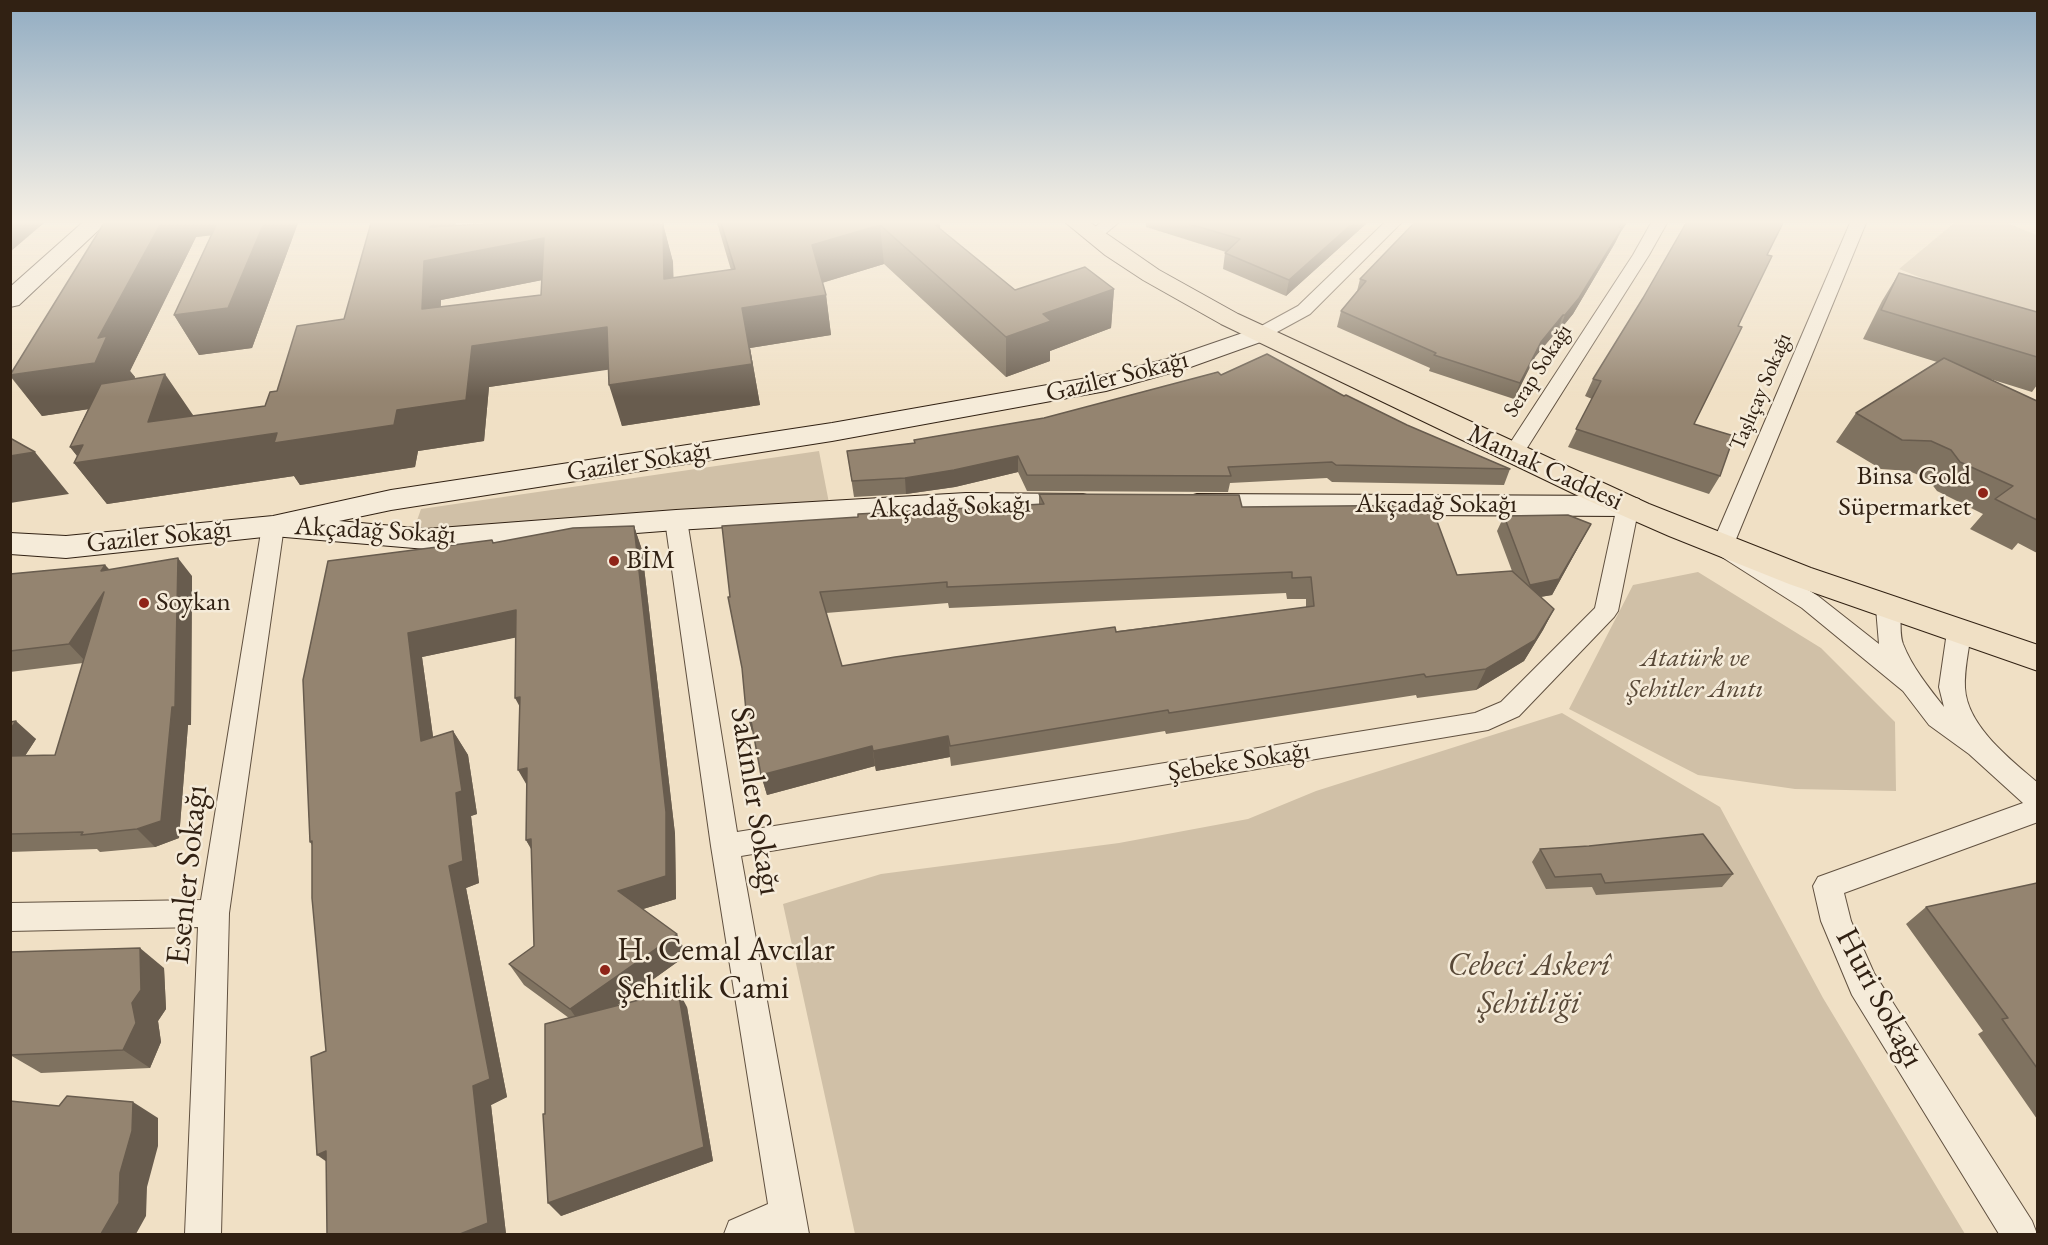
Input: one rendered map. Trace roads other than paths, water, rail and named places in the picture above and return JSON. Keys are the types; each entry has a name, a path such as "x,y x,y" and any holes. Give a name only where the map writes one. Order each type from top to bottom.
{"main road":[{"name":"Mamak Caddesi","path":"1165,281 1260,334 1513,454 1722,547 1888,608 2037,658"}],"street":[{"path":"10,300 31,281"},
{"path":"1260,334 1304,310 1334,281"},
{"name":"Serap Sokağı","path":"1513,454 1624,281"},
{"name":"Taşlıçay Sokağı","path":"1722,547 1834,281"},
{"name":"Gaziler Sokağı","path":"10,543 66,547 273,526 391,500 832,432 1033,398 1116,381 1176,364 1260,334"},
{"name":"Akçadağ Sokağı","path":"273,526 426,539 676,520 966,503 1108,504"},
{"name":"Akçadağ Sokağı","path":"1167,504 1628,506"},
{"name":"Şebeke Sokağı","path":"725,846 1479,723 1510,709 1606,611 1628,506"},
{"name":"Sakinler Sokağı","path":"676,520 725,846 789,1224"},
{"name":"Esenler Sokağı","path":"203,1234 214,913 273,526"},
{"path":"1722,547 1810,602 1912,684"},
{"path":"1888,608 1890,642 1912,684 1938,718 1978,746 2037,800"},
{"path":"1959,633 1953,676 1953,700 1970,727 1978,746"},
{"name":"Huri Sokağı","path":"2019,1234 1863,984 1836,921 1828,886 2037,810"},
{"path":"10,917 214,913"},
{"path":"742,1234 789,1224"}],"place":[{"name":"Binsa Gold Süpermarket","path":"1983,493"},
{"name":"BİM","path":"614,561"},
{"name":"Soykan","path":"144,603"},
{"name":"H. Cemal Avcılar Şehitlik Cami","path":"605,970"}],"park label":[{"name":"Atatürk ve Şehitler Anıtı","path":"1695,674"},
{"name":"Cebeci Askerî Şehitliği","path":"1529,985"}]}
